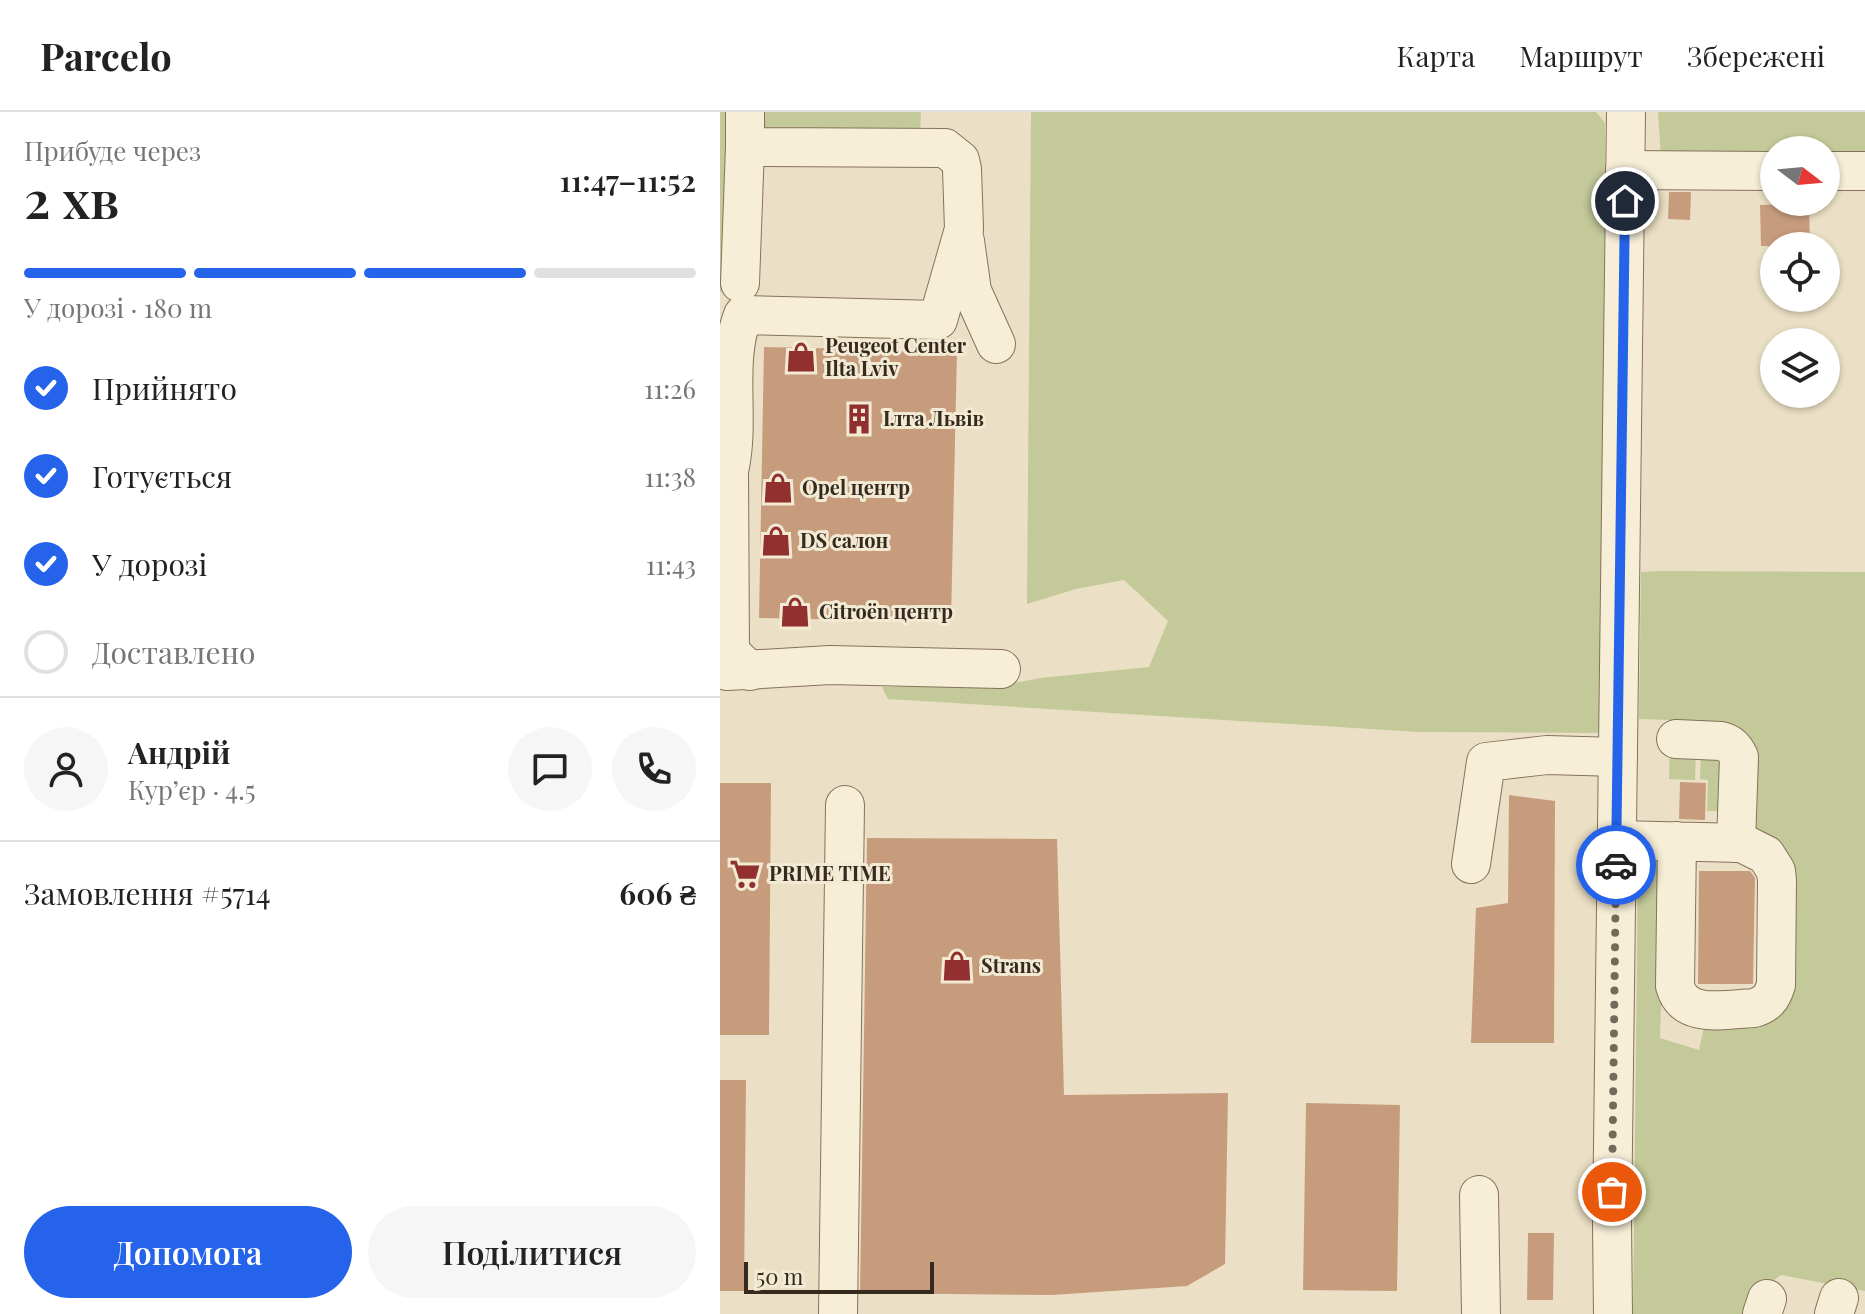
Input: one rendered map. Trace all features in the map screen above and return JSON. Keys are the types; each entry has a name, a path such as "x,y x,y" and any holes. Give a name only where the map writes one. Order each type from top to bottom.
{"street":[{"path":"1613,1314 1626,112"},
{"path":"740,283 745,130 945,148 960,160 972,291 996,344"},
{"path":"1625,170 1760,171"},
{"path":"1840,171 1865,171"},
{"path":"964,229 938,320 743,315 735,336 734,451 729,471 730,652 735,671 830,665 1001,669"},
{"path":"1676,739 1721,741 1737,751 1736,843"},
{"path":"1471,864 1486,762 1547,755 1618,757"},
{"path":"838,1314 845,805"},
{"path":"1617,840 1677,841 1736,843 1766,855 1776,871 1774,993 1769,1001 1754,1008 1694,1009 1678,998 1675,986 1677,841"},
{"path":"1479,1195 1481,1314"}],"green space":[{"path":"720,112 734,112 730,290 720,292"},
{"path":"758,112 921,112 920,131 762,128"},
{"path":"1031,112 1596,112 1605,123 1603,733 1418,732 888,699 882,687 994,687 1040,678 1149,667 1168,621 1124,580 1076,589 1027,604"},
{"path":"1658,112 1865,112 1865,160 1840,160 1840,136 1760,136 1760,160 1661,157"},
{"path":"1641,572 1865,572 1865,1291 1781,1275 1758,1292 1752,1314 1633,1314 1638,859 1662,856 1664,1005 1661,1006 1660,1038 1699,1050 1704,1027 1775,1005 1746,755 1668,733 1669,720 1639,719"},
{"path":"1670,746 1696,747 1695,780 1669,779"},
{"path":"1701,747 1720,747 1724,811 1707,811 1708,780 1700,779"}],"building":[{"path":"1669,192 1691,192 1690,220 1668,219"},
{"path":"1760,216 1809,216 1810,232 1761,232"},
{"name":"Ілта Львів","path":"764,347 957,351 951,622 759,618"},
{"path":"1680,782 1706,783 1705,820 1679,819"},
{"name":"PRIME TIME","path":"720,783 771,783 769,1035 720,1035"},
{"path":"1509,795 1555,801 1554,1043 1471,1043 1476,908 1508,903"},
{"name":"Strans","path":"867,838 1057,839 1064,1095 1228,1093 1225,1264 1187,1286 1052,1295 860,1293"},
{"path":"1699,871 1750,871 1755,878 1753,984 1698,984"},
{"path":"720,1080 746,1080 744,1291 720,1291"},
{"path":"1306,1103 1400,1105 1397,1291 1303,1290"},
{"path":"1528,1233 1554,1233 1553,1300 1527,1300"}],"way so far":[{"path":"1612,1192 1616,865"}],"place":[{"name":"Peugeot Center Ilta Lviv","path":"801,357"},
{"name":"Ілта Львів","path":"859,419"},
{"name":"Opel центр","path":"778,488"},
{"name":"DS салон","path":"776,541"},
{"name":"Citroën центр","path":"795,612"},
{"name":"PRIME TIME","path":"745,874"},
{"name":"Strans","path":"957,966"}],"route":[{"path":"1616,865 1625,201"}]}
